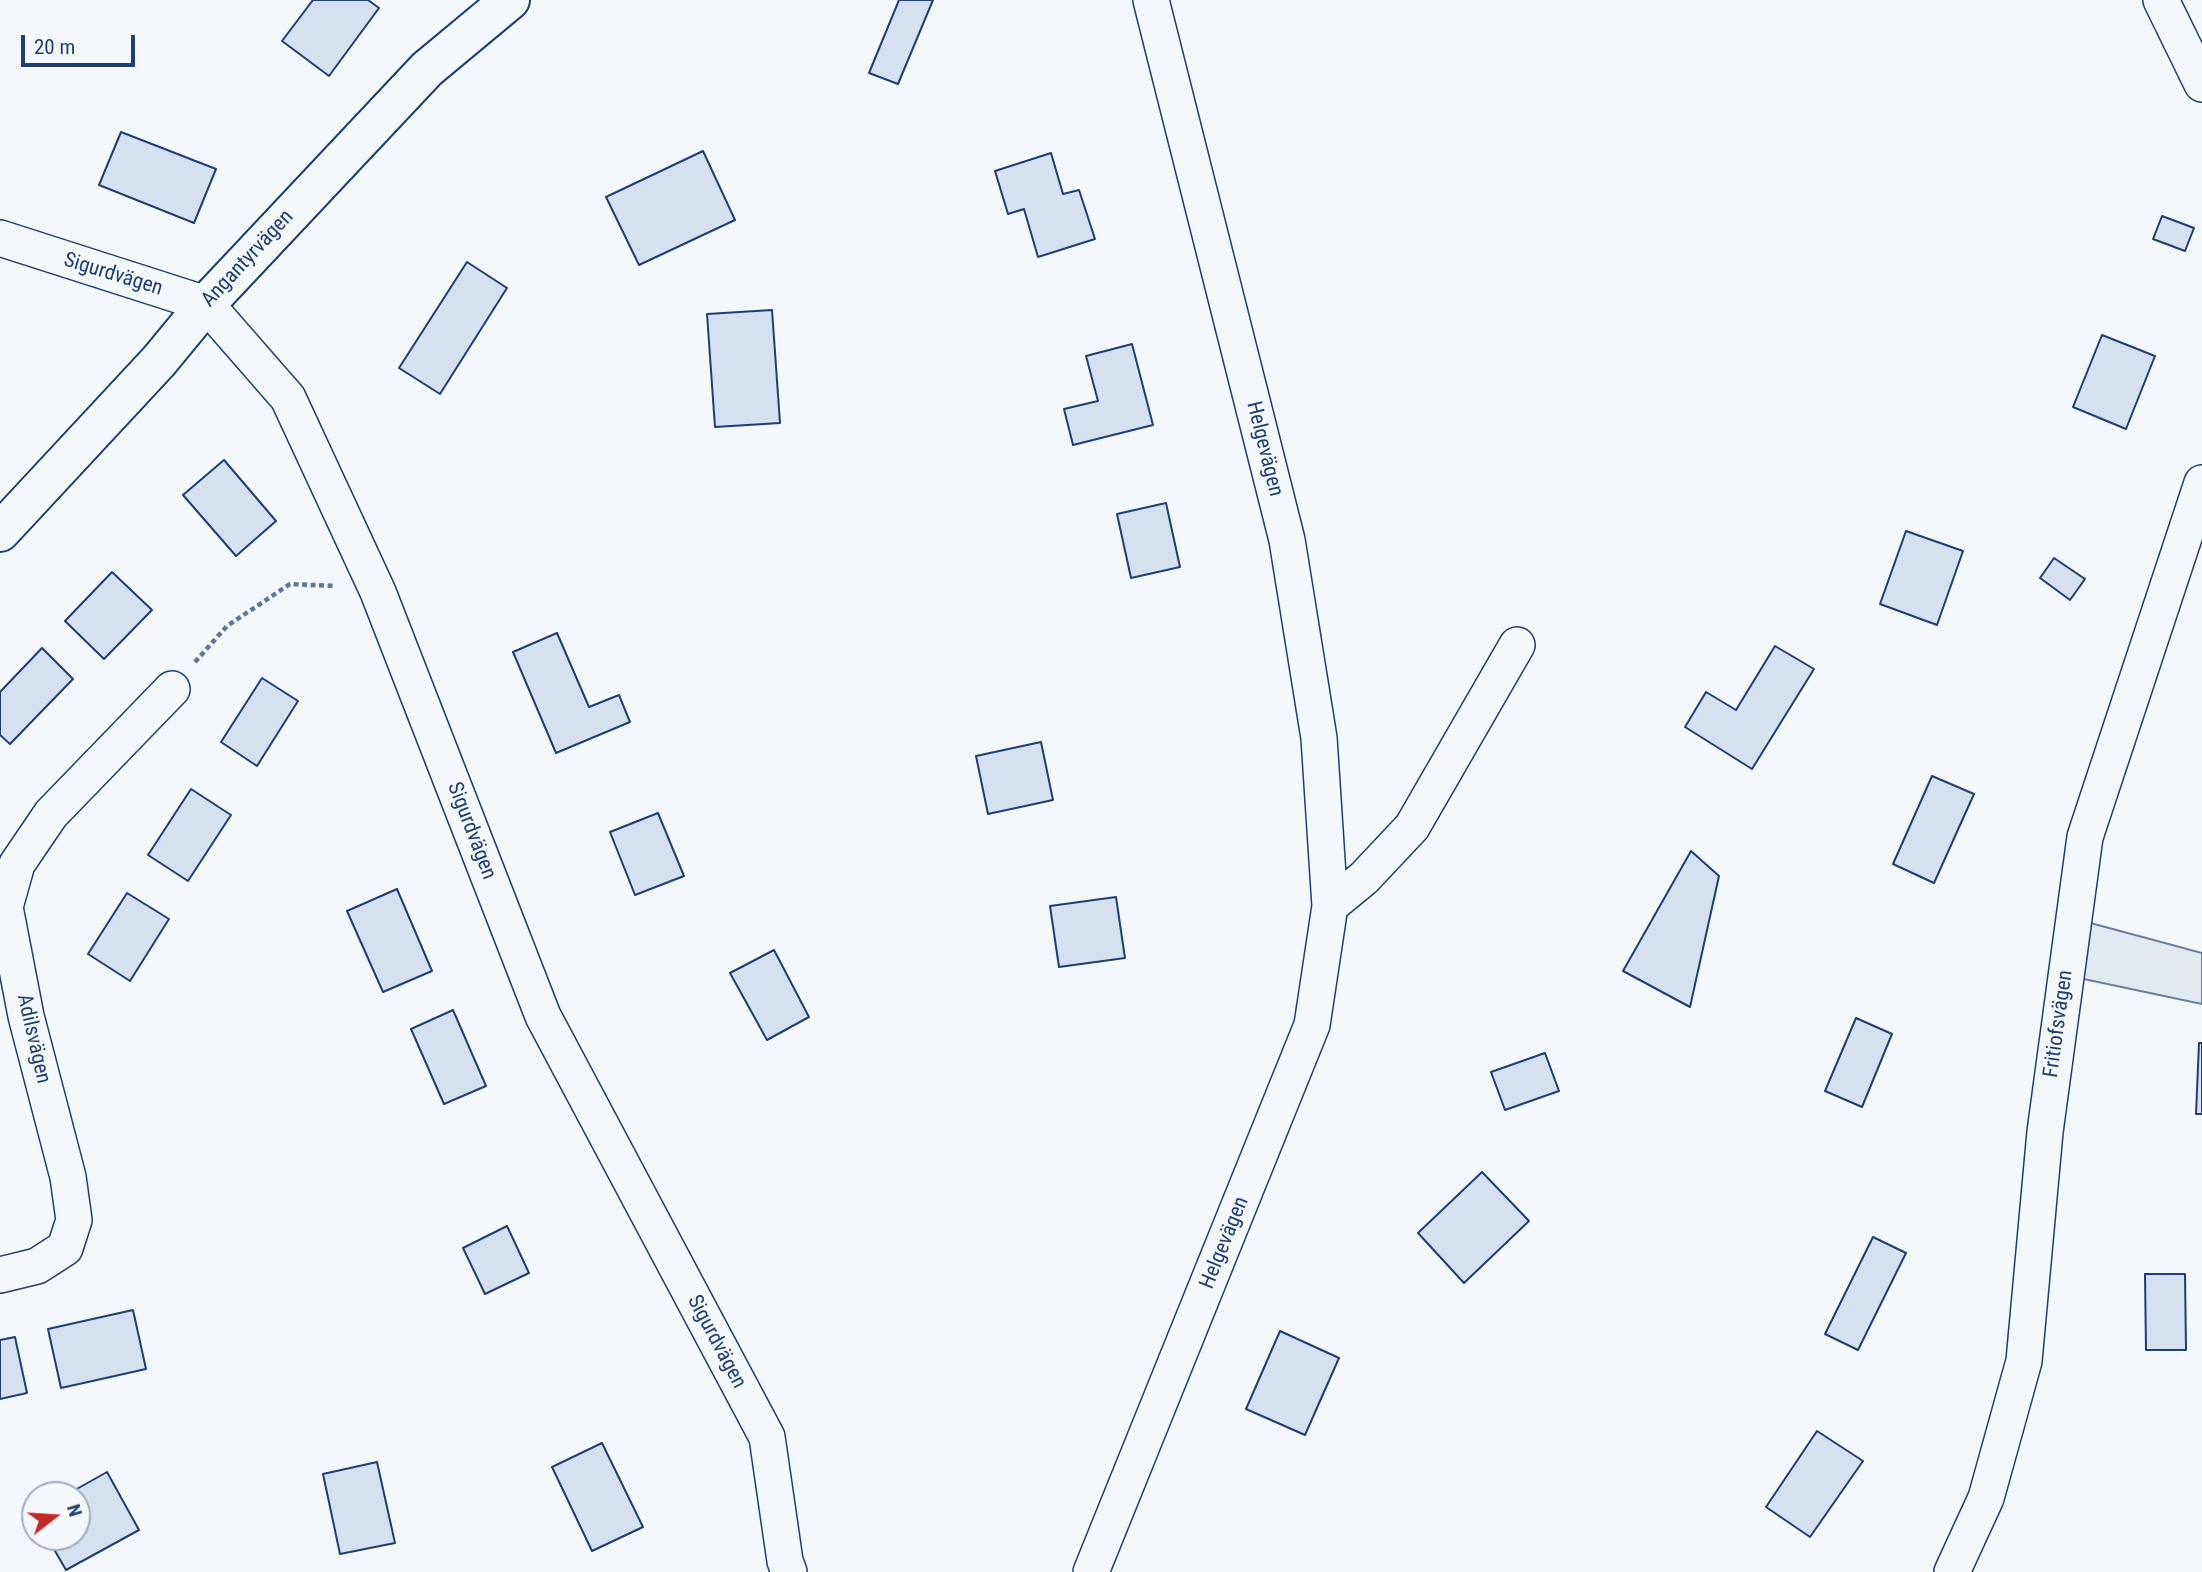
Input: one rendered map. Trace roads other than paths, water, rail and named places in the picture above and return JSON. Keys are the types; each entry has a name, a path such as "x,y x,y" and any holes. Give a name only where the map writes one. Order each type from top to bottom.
{"street":[{"name":"Helgevägen","path":"1091,1572 1312,1025 1330,906 1319,738 1287,540 1151,0"},
{"path":"2161,0 2202,84"},
{"name":"Angantyrvägen","path":"0,532 159,361 206,304 427,69 507,1"},
{"name":"Sigurdvägen","path":"0,238 206,304 288,398 378,592 543,1016 767,1437 785,1561 789,1572"},
{"name":"Fritiofsvägen","path":"1952,1572 1986,1497 2024,1361 2045,1132 2085,836 2202,483"},
{"path":"1330,906 1364,878 1412,827 1517,645"},
{"name":"Adilsvägen","path":"0,1275 37,1266 65,1248 74,1220 68,1177 26,1016 5,907 17,864 51,814 172,689"}]}
